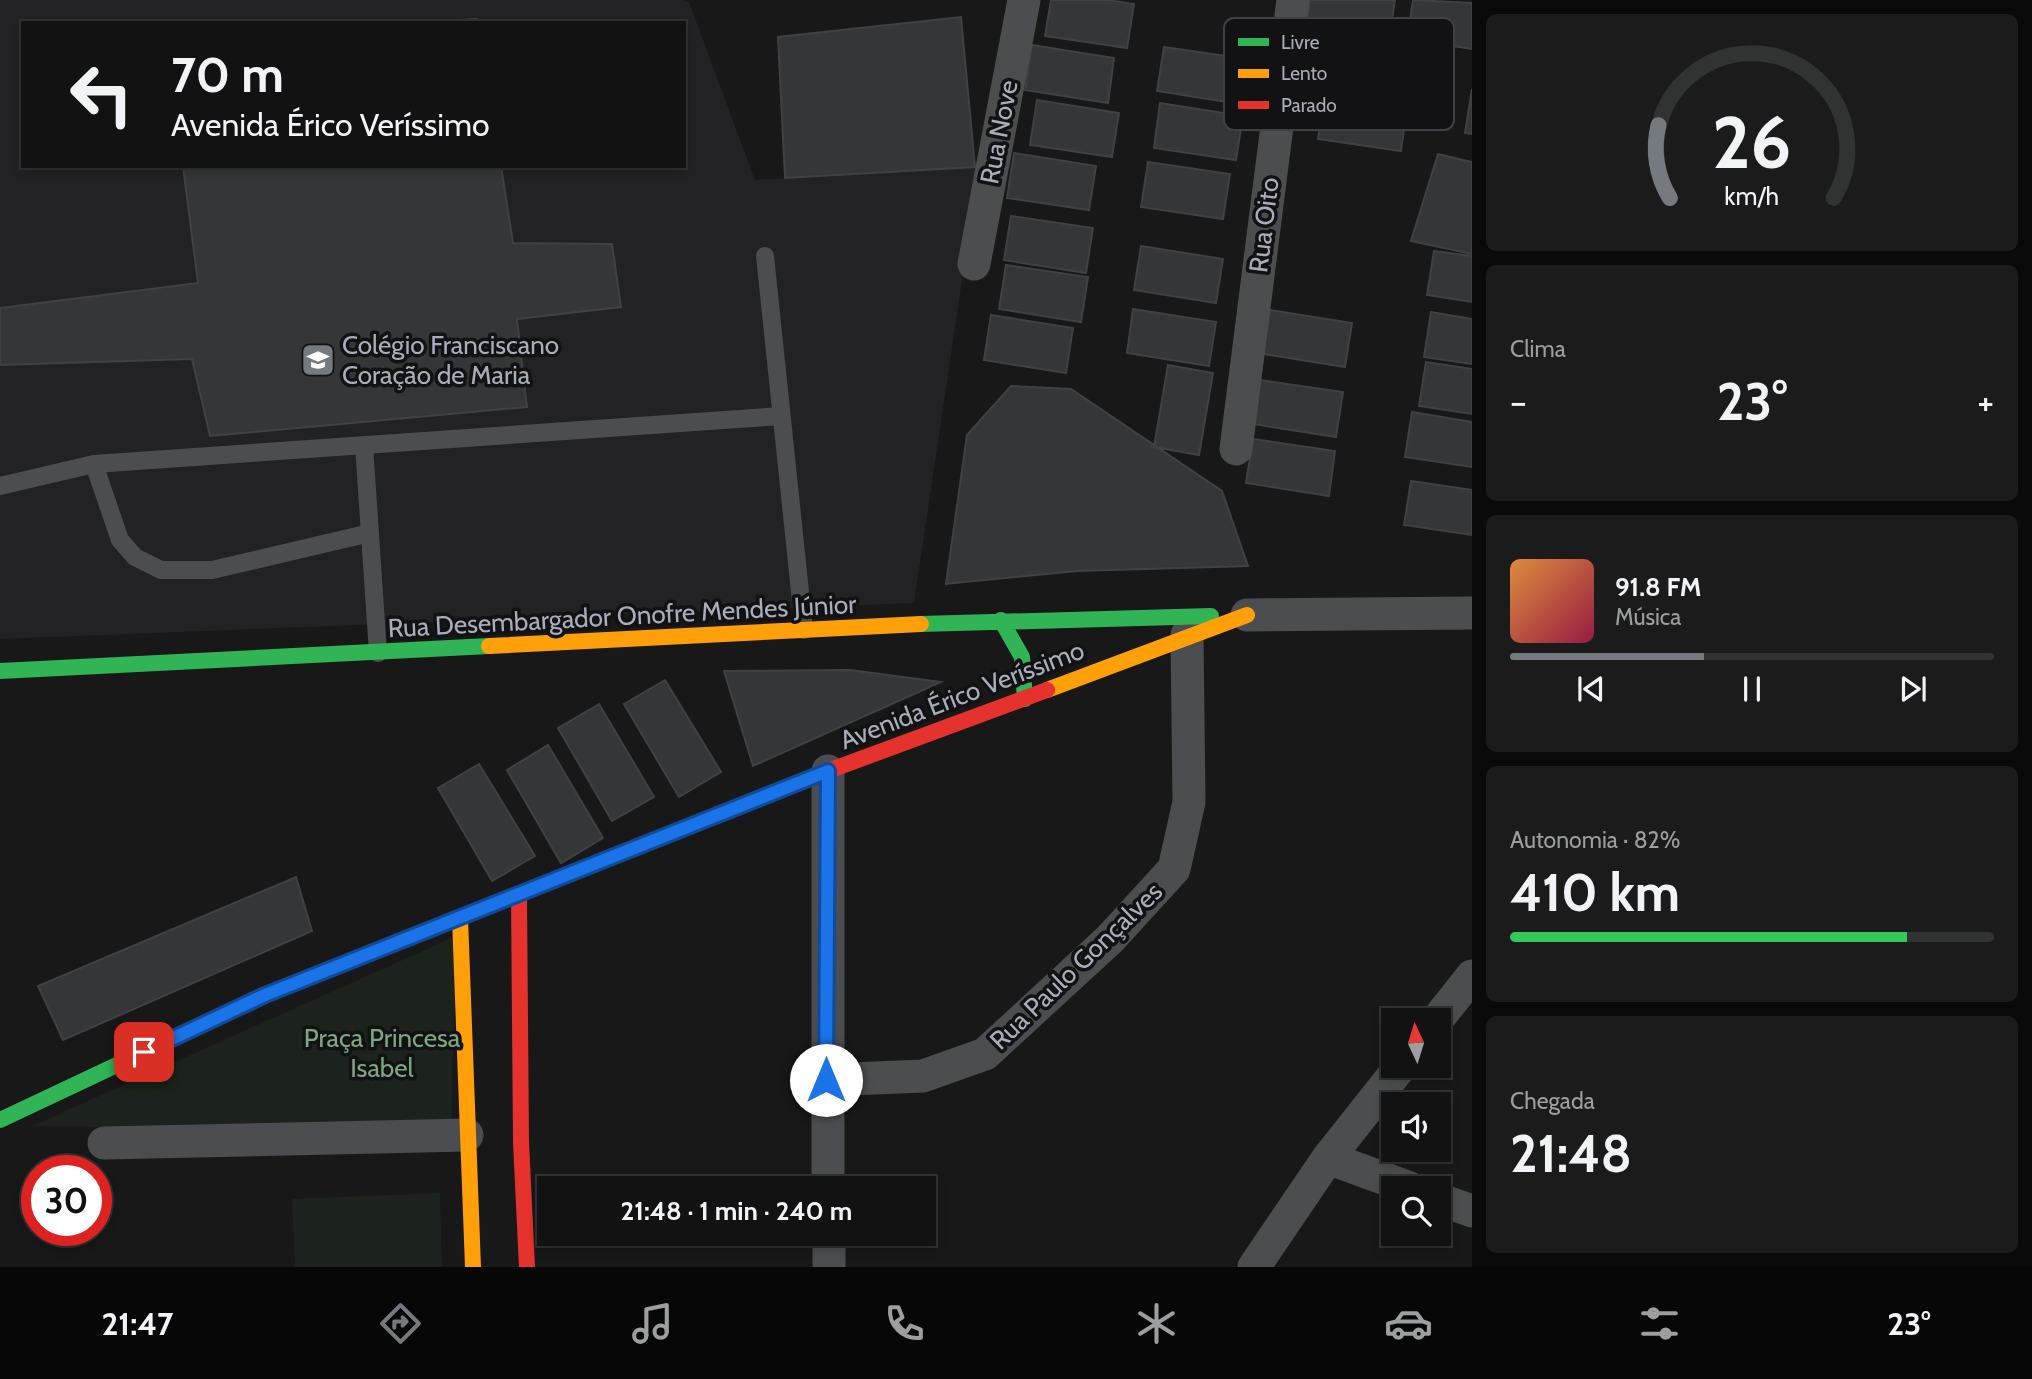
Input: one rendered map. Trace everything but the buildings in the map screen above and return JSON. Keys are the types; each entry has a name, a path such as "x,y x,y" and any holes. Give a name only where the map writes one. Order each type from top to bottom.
{"street":[{"name":"Rua Nove","path":"974,264 1024,0"},
{"name":"Rua Oito","path":"1291,18 1293,0"},
{"name":"Rua Oito","path":"1236,449 1276,130"},
{"path":"1247,615 1472,613"},
{"name":"Rua Desembargador Onofre Mendes Júnior","path":"0,671 1001,620 1247,615"},
{"name":"Avenida Érico Veríssimo","path":"0,1120 265,995 828,771 1025,699 1187,635 1247,615"},
{"path":"1001,620 1018,643 1026,671 1025,699"},
{"name":"Rua Paulo Gonçalves","path":"826,1080 923,1076 985,1055 1110,939 1174,869 1189,802 1187,635"},
{"path":"828,771 828,1176"},
{"path":"519,896 521,1142 527,1267"},
{"path":"460,918 473,1267"},
{"path":"1447,1008 1472,976"},
{"path":"1254,1267 1328,1158 1391,1078"},
{"path":"104,1143 467,1135"},
{"path":"1328,1158 1381,1177"},
{"path":"1451,1204 1472,1211"},
{"path":"829,1246 829,1267"}],"lane":[{"path":"765,256 804,630"},
{"path":"0,486 94,464 781,416"},
{"path":"364,445 378,653"},
{"path":"94,464 120,540 135,557 161,570 212,570 370,533"}],"shaded area":[{"path":"0,0 683,0 689,2 755,180 979,166 914,603 0,639"}],"green space":[{"name":"Praça Princesa Isabel","path":"456,936 451,1131 32,1126"},
{"path":"440,1193 442,1267 295,1267 292,1199"}],"traffic: fast":[{"path":"921,624 1211,616"},
{"path":"1001,620 1022,657 1025,699"},
{"path":"0,671 489,646"},
{"path":"0,1120 265,995 348,962"}],"traffic: slow":[{"path":"1047,690 1247,615"},
{"path":"489,646 921,624"},
{"path":"348,962 614,856"},
{"path":"460,918 473,1267"}],"traffic: jam":[{"path":"614,856 828,771 1047,690"},
{"path":"519,896 521,1142 527,1267"}],"place":[{"name":"Colégio Franciscano Coração de Maria","path":"318,360"}],"route":[{"path":"144,1052 265,995 828,771 826,1080"}]}
